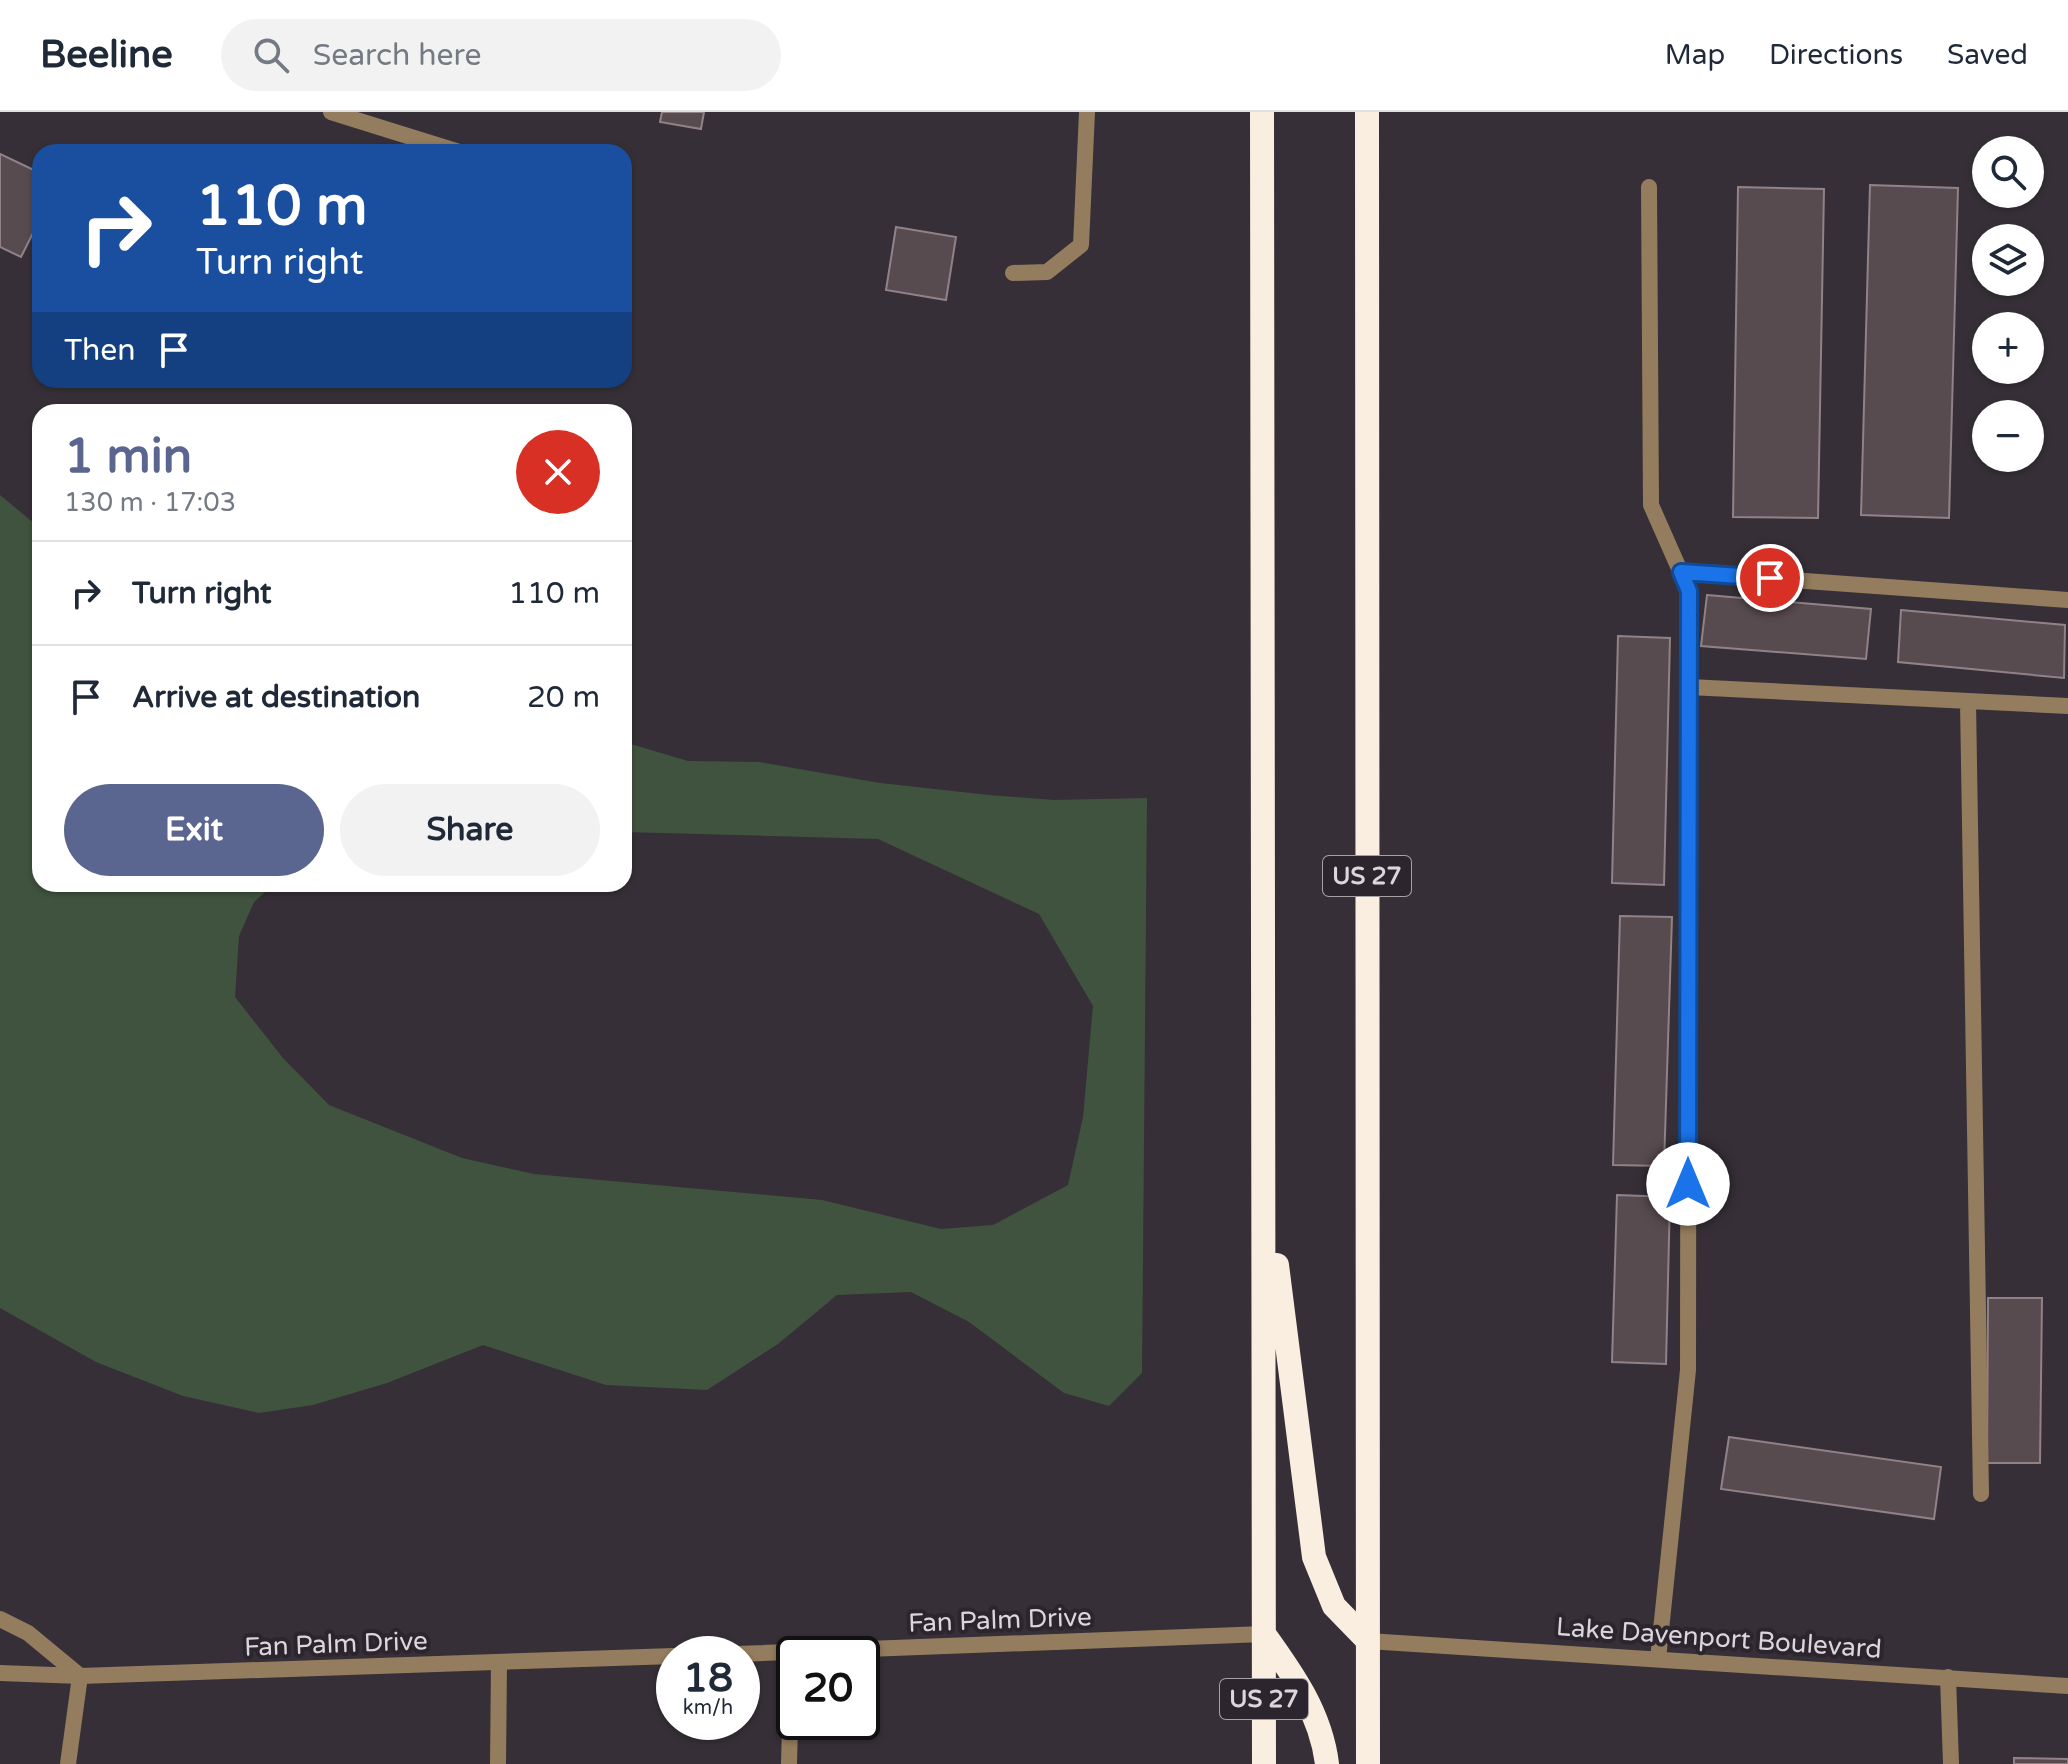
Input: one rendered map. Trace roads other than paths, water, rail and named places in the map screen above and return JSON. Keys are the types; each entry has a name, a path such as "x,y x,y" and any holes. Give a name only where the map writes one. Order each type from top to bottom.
{"highway":[{"name":"US 27","path":"1262,112 1264,1764"},
{"name":"US 27","path":"1367,112 1368,1764"},
{"path":"1264,1163 1314,1557 1334,1606 1368,1641"},
{"path":"1264,1634 1299,1683 1324,1739 1327,1764"}],"street":[{"path":"331,112 433,144"},
{"path":"1013,273 1047,272 1081,245 1087,112"},
{"path":"1649,187 1651,505 1689,591 1688,1370 1658,1659"},
{"path":"1681,572 2068,600"},
{"path":"1689,687 2068,706"},
{"path":"1968,702 1981,1494"},
{"path":"0,1619 28,1633 80,1676 68,1764"},
{"name":"Fan Palm Drive","path":"880,1649 1264,1634"},
{"name":"Lake Davenport Boulevard","path":"1368,1641 2068,1686"},
{"name":"Fan Palm Drive","path":"0,1673 80,1676 656,1657"},
{"path":"498,1764 499,1663"},
{"path":"1948,1677 1951,1764"},
{"path":"789,1764 790,1740"}]}
